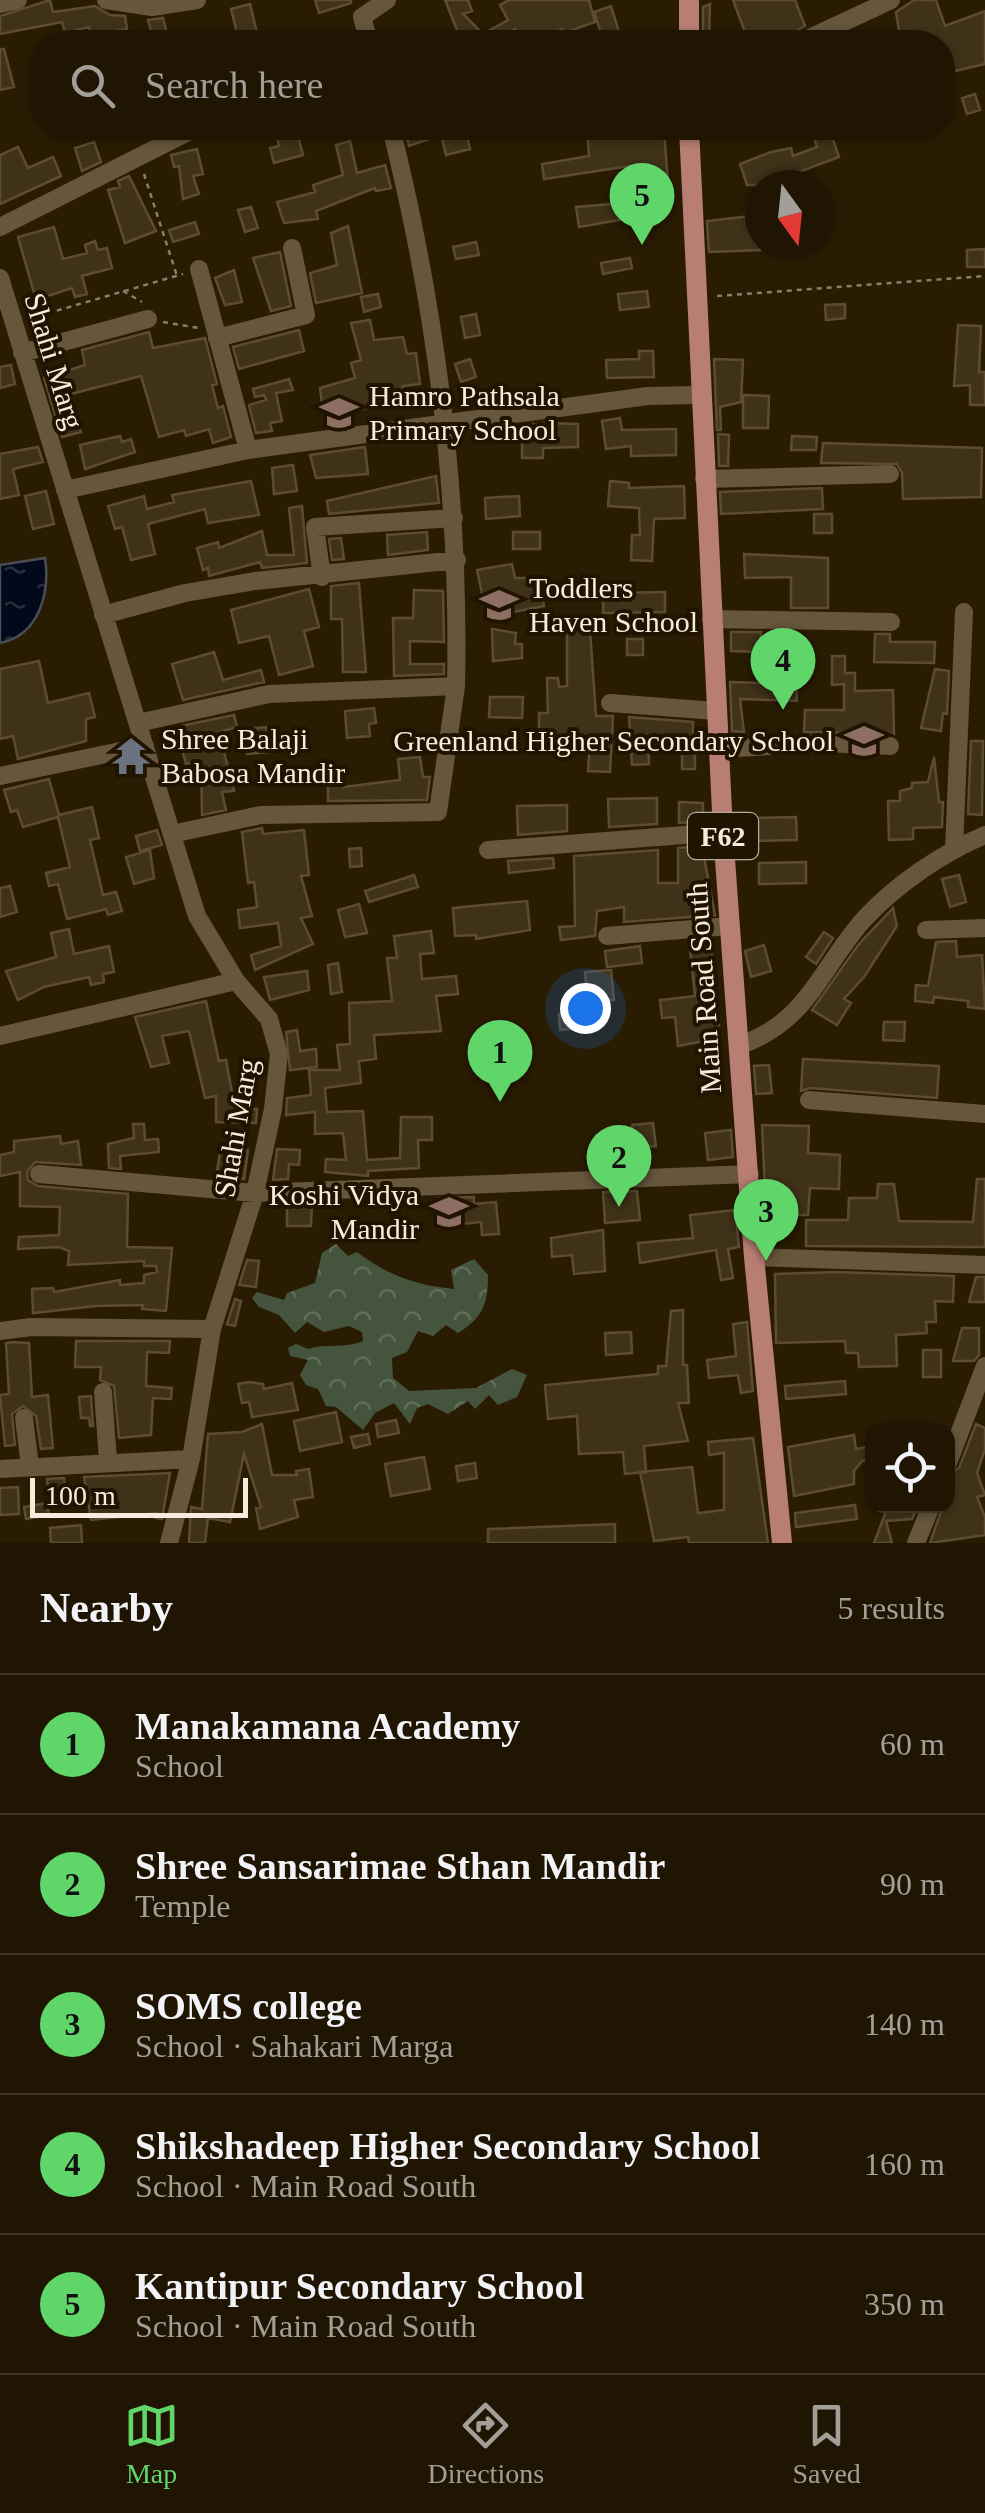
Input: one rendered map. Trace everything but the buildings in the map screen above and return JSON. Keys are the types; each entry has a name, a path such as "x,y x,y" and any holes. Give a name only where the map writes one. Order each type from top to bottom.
{"main road":[{"path":"689,0 689,30"},
{"name":"Main Road South","path":"690,140 698,298 698,395 723,832 754,1257 782,1543"}],"street":[{"path":"0,4 18,0"},
{"path":"106,0 152,6 197,0"},
{"path":"827,30 891,0"},
{"path":"366,30 362,17 381,1"},
{"path":"0,227 174,140"},
{"path":"172,834 262,815 438,812 456,686 458,560 438,346 394,140"},
{"path":"216,334 306,315 292,248"},
{"path":"199,269 248,450"},
{"name":"Shahi Marg","path":"0,278 6,312 197,916 236,982 270,1019 277,1036 273,1109 255,1194 212,1329 191,1460 169,1543"},
{"path":"22,354 148,319"},
{"path":"65,490 248,450 648,396 698,395"},
{"path":"704,479 890,474"},
{"path":"322,576 315,527 454,518"},
{"path":"103,615 196,591 458,560"},
{"path":"954,849 964,612"},
{"path":"711,618 892,622"},
{"path":"138,723 283,692 456,686"},
{"path":"610,703 716,711"},
{"path":"718,750 826,742 890,746"},
{"path":"0,776 146,746"},
{"path":"488,850 723,832"},
{"path":"738,1046 770,1035 811,996 865,918 954,849 985,835"},
{"path":"606,936 730,926"},
{"path":"926,930 985,928"},
{"path":"0,1036 236,982"},
{"path":"809,1100 985,1114"},
{"path":"39,1174 255,1194 750,1174"},
{"path":"754,1257 985,1265"},
{"path":"0,1331 212,1329"},
{"path":"955,1445 985,1366"},
{"path":"103,1392 108,1460"},
{"path":"24,1418 30,1466"},
{"path":"0,1469 108,1460 191,1460"},
{"path":"916,1543 928,1513"}],"path":[{"path":"140,158 176,276"},
{"path":"6,312 124,291 199,269"},
{"path":"698,298 985,276"},
{"path":"124,291 143,302 148,319 216,334"}],"green space":[{"path":"336,1244 348,1256 357,1252 403,1278 454,1289 451,1270 474,1259 488,1275 485,1302 478,1315 458,1333 446,1325 433,1336 418,1331 407,1352 392,1358 393,1378 409,1391 476,1388 512,1369 527,1375 517,1397 498,1405 489,1395 475,1409 468,1401 448,1414 428,1404 417,1408 410,1424 394,1403 375,1413 363,1430 336,1407 326,1406 318,1389 306,1385 300,1375 308,1360 290,1356 288,1348 296,1344 308,1349 356,1343 363,1341 362,1332 349,1326 324,1332 307,1322 295,1333 279,1315 259,1307 252,1298 257,1292 284,1300 287,1293 315,1283 322,1253"}],"water":[{"path":"45,558 44,598 33,622 14,638 0,643 0,565"}],"place":[{"name":"Kantipur Secondary School","path":"642,245"},
{"name":"Hamro Pathsala Primary School","path":"339,413"},
{"name":"Toddlers Haven School","path":"499,605"},
{"name":"Shikshadeep Higher Secondary School","path":"783,710"},
{"name":"Greenland Higher Secondary School","path":"864,741"},
{"name":"Shree Balaji Babosa Mandir","path":"131,756"},
{"name":"Manakamana Academy","path":"500,1102"},
{"name":"Shree Sansarimae Sthan Mandir","path":"619,1207"},
{"name":"Koshi Vidya Mandir","path":"449,1212"},
{"name":"SOMS college","path":"766,1261"}]}
